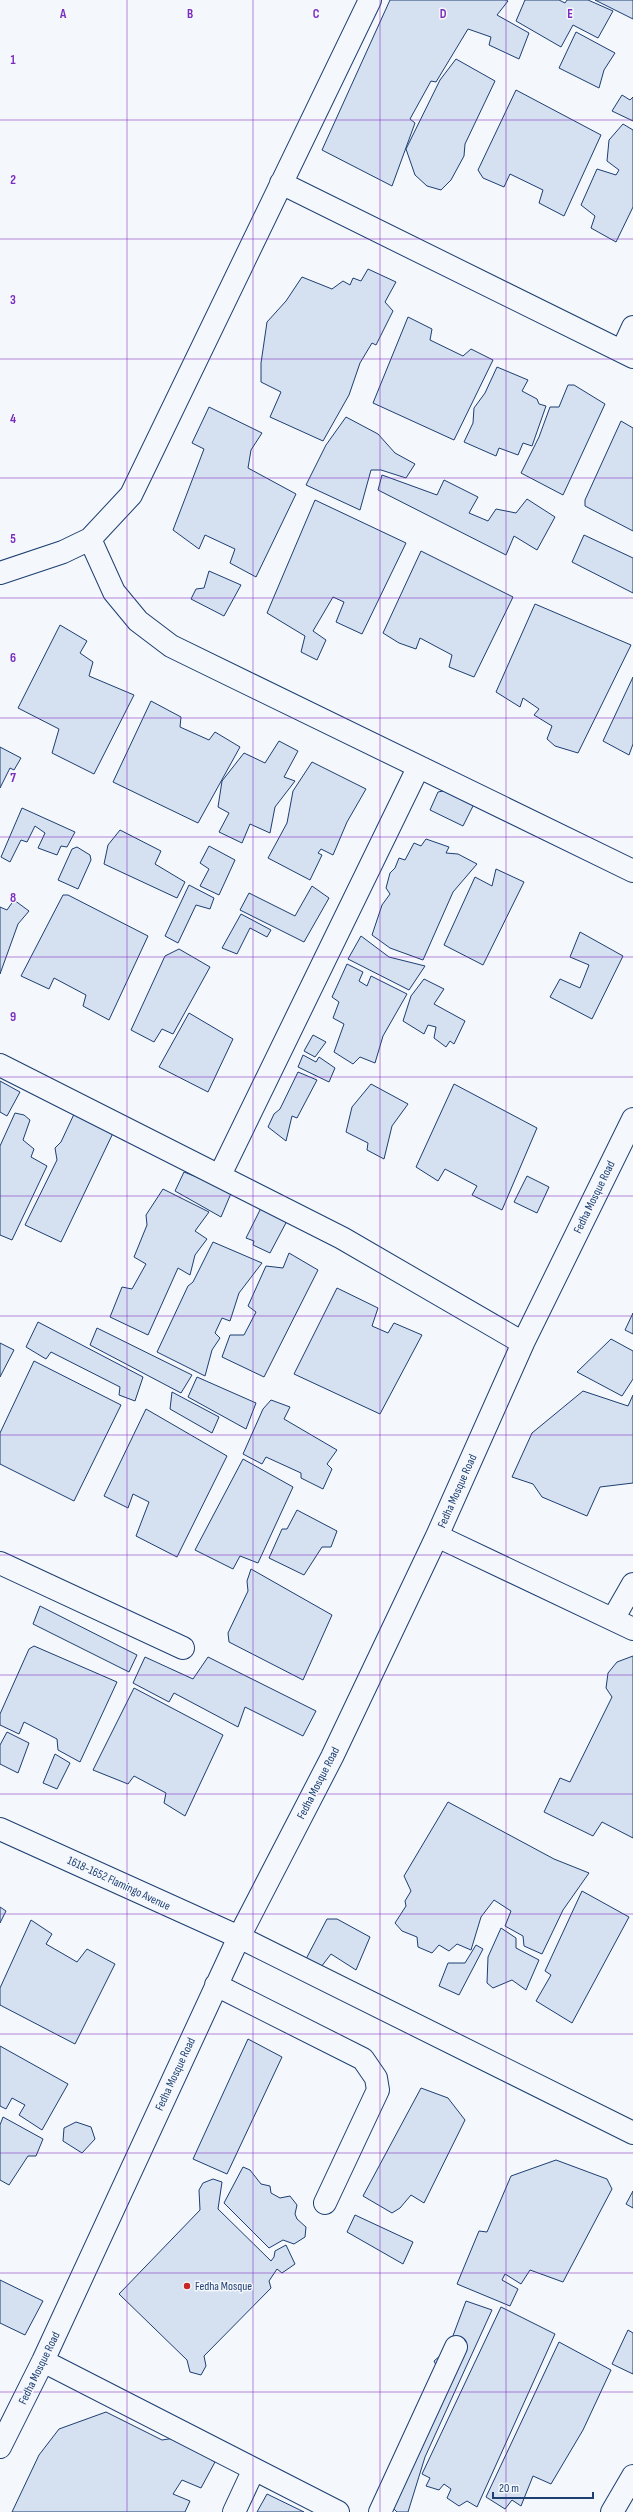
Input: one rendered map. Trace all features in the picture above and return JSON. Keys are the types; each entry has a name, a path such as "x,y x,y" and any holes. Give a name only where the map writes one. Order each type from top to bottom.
{"street":[{"path":"0,573 63,552 90,539 131,495 370,0"},
{"path":"281,183 627,354 633,327"},
{"path":"90,539 114,592 138,621 171,646 418,768 633,871"},
{"path":"220,1175 418,768"},
{"path":"0,1065 342,1238 523,1344"},
{"name":"Fedha Mosque Road","path":"0,2447 43,2361 239,1937 332,1757 438,1536 523,1344 633,1119"},
{"path":"438,1536 633,1629"},
{"path":"1,1565 184,1648"},
{"path":"613,1619 633,1584"},
{"name":"1618-1652 Flamingo Avenue","path":"0,1829 239,1937 633,2133"},
{"path":"216,1986 363,2059 376,2078 378,2090 325,2203"},
{"path":"380,2512 456,2347"},
{"path":"43,2361 338,2512"},
{"path":"234,2512 254,2469"},
{"path":"612,2512 633,2476"}],"building":[{"path":"390,0 506,0 508,1 497,15 529,33 519,59 489,45 491,37 468,29 436,82 431,81 410,119 415,123 392,186 322,150"},
{"path":"525,0 559,0 565,3 567,0 588,0 613,11 598,38 573,25 561,47 516,21"},
{"path":"595,0 633,0 633,19"},
{"path":"576,32 615,53 604,70 599,88 559,68"},
{"path":"456,59 495,81 465,144 464,156 451,180 441,190 427,186 415,175 406,149 440,80"},
{"path":"516,90 601,135 564,216 539,203 543,190 510,174 504,187 483,178 478,170"},
{"path":"622,95 630,100 633,97 633,121 612,111"},
{"path":"623,124 633,130 633,207 616,242 591,228 595,216 581,205 597,169 616,175 619,170 607,161 609,140"},
{"path":"368,269 396,282 385,302 393,311 376,345 372,343 360,363 349,395 323,441 270,417 281,392 261,382 261,363 267,322 286,301 302,277 332,289 343,281 350,285 353,278 361,281"},
{"path":"408,317 432,329 430,340 463,356 471,349 493,360 454,440 373,403"},
{"path":"497,367 528,380 522,391 537,399 539,404 546,406 532,446 523,443 518,455 499,448 496,456 464,442 473,423 474,408 485,393"},
{"path":"568,385 574,385 605,404 563,495 521,473 539,437 550,407 559,407"},
{"path":"209,407 262,433 251,450 248,468 296,494 256,577 230,563 235,549 205,535 199,549 173,530 204,449 192,443"},
{"path":"346,417 378,434 395,453 415,464 406,478 381,470 371,470 360,510 306,485 326,445"},
{"path":"621,421 633,428 633,531 585,506 585,500"},
{"path":"382,475 437,495 444,480 478,497 469,513 488,521 496,509 516,513 527,499 555,517 537,550 514,536 506,555 378,490"},
{"path":"315,500 406,543 362,634 336,622 344,602 333,597 313,631 326,640 317,660 301,652 305,636 267,613"},
{"path":"584,535 633,558 633,593 572,562"},
{"path":"421,551 513,597 474,677 449,667 452,655 420,638 416,649 399,643 383,633"},
{"path":"209,571 241,585 224,616 191,599 196,589 204,588"},
{"path":"535,604 631,645 578,753 555,746 547,739 552,726 534,715 539,709 523,698 520,707 496,692"},
{"path":"60,625 87,641 80,653 93,662 89,676 134,695 94,774 52,753 59,729 18,708"},
{"path":"633,677 633,744 629,755 603,741"},
{"path":"151,701 181,717 180,727 209,740 215,732 240,747 198,823 113,782"},
{"path":"279,741 298,751 284,777 295,781 275,807 270,833 250,824 242,843 219,832 229,813 218,807 222,781 244,753 265,763"},
{"path":"0,747 21,758 14,770 10,768 0,788"},
{"path":"312,762 366,789 347,822 333,855 321,849 318,853 322,855 310,880 268,858 287,823 293,791"},
{"path":"451,791 474,804 463,826 430,810 438,792"},
{"path":"22,808 75,832 67,847 61,846 57,855 38,848 45,833 35,826 27,842 21,840 10,862 1,857"},
{"path":"120,830 161,851 155,864 185,882 177,898 104,864 108,845"},
{"path":"426,839 449,847 446,853 458,854 477,864 453,892 423,960 390,948 372,935 382,905 390,894 386,888 390,873 395,868 399,858 405,860 414,843 421,846"},
{"path":"209,846 235,860 219,895 200,886 209,869 200,863"},
{"path":"77,847 90,855 91,860 78,889 58,880 72,849"},
{"path":"496,869 524,882 483,965 444,945 475,877 492,886"},
{"path":"189,885 214,898 210,909 196,905 178,943 165,936"},
{"path":"312,886 329,898 304,942 240,910 249,893 295,916"},
{"path":"63,895 68,895 148,936 109,1020 83,1006 86,995 54,978 49,989 21,976"},
{"path":"14,900 29,911 18,924 0,974 0,907 7,910"},
{"path":"241,914 271,930 267,937 250,928 237,954 222,948"},
{"path":"580,932 623,956 592,1019 550,997 560,979 580,988 589,965 570,957"},
{"path":"361,936 389,957 425,966 409,990 348,959"},
{"path":"179,949 210,967 173,1034 162,1029 154,1042 131,1030 165,956"},
{"path":"347,964 363,972 359,981 367,986 371,976 407,994 383,1036 375,1063 360,1057 353,1064 334,1052 344,1024 333,1018 339,1002 332,997"},
{"path":"424,979 444,989 434,1004 465,1021 454,1044 450,1041 446,1047 434,1038 436,1027 428,1025 424,1034 403,1021 411,996"},
{"path":"189,1013 233,1039 208,1092 159,1067"},
{"path":"313,1035 326,1042 315,1057 304,1051"},
{"path":"303,1055 316,1062 319,1057 335,1068 329,1082 298,1067"},
{"path":"298,1072 317,1080 297,1118 292,1116 286,1141 268,1127 274,1114 280,1109"},
{"path":"0,1081 20,1092 7,1116 0,1112"},
{"path":"371,1084 408,1104 392,1126 384,1159 367,1150 368,1143 346,1132 352,1107"},
{"path":"454,1084 537,1128 502,1210 472,1195 477,1186 445,1169 438,1181 416,1167"},
{"path":"75,1112 114,1131 61,1242 25,1225 57,1160 55,1148 61,1142"},
{"path":"15,1113 24,1115 30,1120 23,1140 34,1149 31,1157 47,1166 12,1240 0,1235 0,1146"},
{"path":"184,1172 232,1191 221,1217 175,1191"},
{"path":"527,1176 549,1187 537,1213 514,1202"},
{"path":"163,1189 209,1212 195,1231 207,1239 195,1255 190,1275 178,1268 148,1335 110,1317 122,1287 132,1289 146,1264 134,1257 147,1225 146,1215"},
{"path":"261,1208 288,1219 270,1253 253,1245 254,1241 246,1238"},
{"path":"213,1242 262,1263 239,1293 230,1321 222,1318 215,1333 220,1338 212,1350 205,1376 157,1352 188,1286 193,1282"},
{"path":"289,1253 318,1270 264,1377 222,1357 230,1335 244,1335 256,1312 248,1306 266,1266 283,1268"},
{"path":"337,1288 378,1308 372,1326 388,1333 394,1323 422,1335 380,1414 294,1374"},
{"path":"633,1313 633,1334 625,1330"},
{"path":"38,1322 143,1377 135,1401 119,1395 120,1387 51,1352 46,1359 26,1347"},
{"path":"97,1328 192,1375 181,1393 90,1345"},
{"path":"611,1339 633,1351 633,1379 622,1396 577,1372"},
{"path":"0,1343 14,1350 0,1377"},
{"path":"34,1361 121,1405 74,1501 0,1464 0,1433"},
{"path":"197,1377 256,1403 246,1429 188,1397"},
{"path":"583,1391 628,1406 633,1395 633,1483 600,1487 587,1516 542,1497 533,1484 512,1477 532,1433"},
{"path":"172,1392 219,1417 212,1433 170,1409"},
{"path":"271,1400 290,1407 284,1419 337,1450 327,1464 332,1469 323,1489 301,1478 301,1473 266,1457 262,1464 243,1454 263,1409"},
{"path":"146,1409 227,1456 177,1557 136,1536 149,1502 133,1494 128,1508 104,1496"},
{"path":"243,1459 293,1487 258,1563 240,1556 233,1569 195,1550"},
{"path":"297,1510 337,1531 331,1547 322,1547 304,1575 269,1558 282,1529 287,1529"},
{"path":"251,1569 332,1615 303,1680 229,1642 228,1633 248,1591 247,1581"},
{"path":"40,1606 137,1655 129,1672 33,1624"},
{"path":"34,1646 117,1682 80,1762 58,1750 57,1739 24,1722 19,1734 0,1725 0,1714 29,1649"},
{"path":"633,1656 633,1838 602,1822 593,1836 544,1812 560,1778 570,1782 612,1697 606,1688 608,1673 617,1662"},
{"path":"145,1657 193,1679 208,1657 316,1711 303,1736 245,1707 238,1727 174,1693 169,1702 133,1683"},
{"path":"134,1688 223,1735 185,1816 164,1803 166,1793 134,1776 128,1784 93,1770"},
{"path":"7,1732 29,1743 18,1773 0,1764 0,1745"},
{"path":"55,1754 70,1763 57,1789 43,1783"},
{"path":"448,1802 554,1859 589,1873 563,1910 542,1954 524,1946 523,1936 505,1926 511,1911 494,1900 481,1917 471,1950 457,1944 449,1951 439,1945 432,1953 418,1947 417,1937 402,1931 395,1923 406,1906 405,1901 411,1891 404,1876"},
{"path":"582,1891 629,1917 572,2023 536,2001 551,1975 545,1971"},
{"path":"0,1907 6,1911 0,1923"},
{"path":"327,1919 337,1919 370,1937 356,1970 331,1954 321,1967 306,1959"},
{"path":"31,1920 52,1934 46,1944 77,1962 87,1949 115,1964 75,2044 0,2005 0,1988"},
{"path":"501,1928 516,1938 516,1948 539,1960 526,1990 512,1980 493,1988 487,1983 488,1957"},
{"path":"476,1945 483,1949 459,1995 439,1986 448,1963 465,1963"},
{"path":"248,2039 282,2057 227,2174 193,2159"},
{"path":"0,2046 68,2084 42,2130 19,2115 25,2105 12,2098 6,2109 0,2106"},
{"path":"421,2088 448,2098 465,2120 424,2203 411,2195 400,2208 392,2213 363,2196"},
{"path":"3,2117 43,2139 36,2156 28,2156 9,2185 0,2180 0,2125"},
{"path":"76,2122 91,2127 95,2139 82,2153 63,2141 64,2128"},
{"path":"556,2160 607,2179 612,2189 563,2282 530,2270 521,2284 505,2274 502,2280 518,2289 510,2306 457,2284 479,2231 487,2232 511,2176"},
{"path":"243,2167 250,2170 261,2184 270,2186 271,2193 280,2198 290,2196 297,2205 295,2214 297,2219 306,2227 305,2237 294,2244 283,2240 269,2248 224,2203"},
{"path":"213,2179 222,2182 218,2209 271,2261 274,2257 275,2251 286,2245 295,2264 282,2273 277,2269 269,2281 271,2288 204,2356 206,2366 201,2375 190,2372 187,2360 119,2294 200,2210 199,2190 203,2183"},
{"path":"633,2191 633,2208 626,2204"},
{"path":"355,2215 413,2242 403,2264 347,2232"},
{"path":"0,2280 43,2301 25,2335 0,2323"},
{"path":"466,2301 492,2310 425,2457 408,2512 397,2512 392,2507 438,2369 434,2361 448,2349"},
{"path":"501,2307 555,2334 477,2507 467,2501 459,2506 447,2498 451,2489 444,2484 439,2490 426,2486 430,2478 422,2474"},
{"path":"628,2330 633,2333 633,2374 612,2364"},
{"path":"559,2342 611,2370 583,2430 551,2484 533,2476 521,2506 512,2500 505,2509 486,2497"},
{"path":"106,2412 162,2440 175,2438 215,2462 201,2488 182,2480 173,2494 190,2501 185,2512 12,2512 39,2455 59,2429"},
{"path":"267,2494 304,2512 257,2512"}],"place":[{"name":"Fedha Mosque","path":"187,2286"}]}
